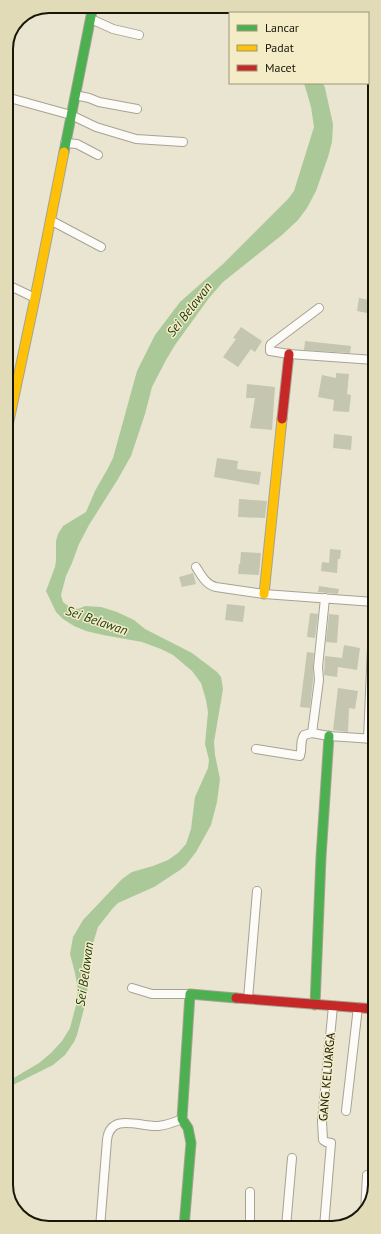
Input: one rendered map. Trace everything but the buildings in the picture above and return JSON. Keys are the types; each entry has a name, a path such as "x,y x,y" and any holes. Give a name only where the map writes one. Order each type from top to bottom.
{"street":[{"path":"13,398 35,298 92,13"},
{"path":"91,19 113,29 139,34"},
{"path":"75,95 99,102 137,109"},
{"path":"13,99 71,114 96,127 136,139 183,142"},
{"path":"65,143 77,144 98,155"},
{"path":"50,220 101,247"},
{"path":"13,287 35,298"},
{"path":"319,308 270,346 269,349 271,351 289,354 368,360"},
{"path":"264,594 289,354"},
{"path":"196,567 211,586 264,594 368,602"},
{"path":"312,734 320,680 318,667 325,598"},
{"path":"256,750 300,756 302,745 301,741 304,735 312,734 368,739"},
{"path":"315,1005 321,857 329,736"},
{"path":"248,999 257,891"},
{"path":"132,988 152,994 190,994 368,1008"},
{"path":"184,1221 191,1143 188,1128 182,1119 190,994"},
{"name":"GANG KELUARGA","path":"324,1221 331,1143 323,1140 322,1121 333,1006"},
{"path":"346,1111 358,1007"},
{"path":"101,1221 107,1140 108,1132 111,1126 119,1123 131,1123 157,1126 182,1119"},
{"path":"287,1221 292,1158"},
{"path":"366,1197 367,1175"},
{"path":"250,1192 250,1221"}],"water":[{"name":"Sei Belawan","path":"304,84 323,84 333,124 332,142 316,191 307,208 298,220 282,235 223,282 209,298 175,345 152,387 131,456 79,544 66,576 61,595 63,602 68,606 78,609 85,606 101,607 117,612 134,620 145,629 192,653 217,672 221,677 223,689 214,742 220,779 217,802 211,825 196,852 186,865 154,887 118,903 98,927 91,950 90,973 85,1005 74,1042 65,1055 53,1065 13,1085 13,1078 39,1063 51,1053 62,1041 70,1028 78,990 70,954 73,937 83,920 122,879 132,872 168,860 178,853 186,844 191,829 195,797 208,768 209,760 205,744 208,712 206,700 201,683 192,671 173,655 161,649 142,642 86,631 74,626 63,619 56,612 46,591 55,567 56,541 58,534 63,526 86,512 95,491 113,458 137,371 155,335 180,302 223,264 288,199 294,191 314,127 311,107"}],"traffic: fast":[{"path":"64,152 92,13"},
{"path":"315,1005 321,857 329,736"},
{"path":"184,1221 191,1143 188,1128 182,1119 190,994 236,998"}],"traffic: slow":[{"path":"13,402 64,152"},
{"path":"264,594 282,419"}],"traffic: jam":[{"path":"282,419 289,354"},
{"path":"236,998 368,1008"}]}
